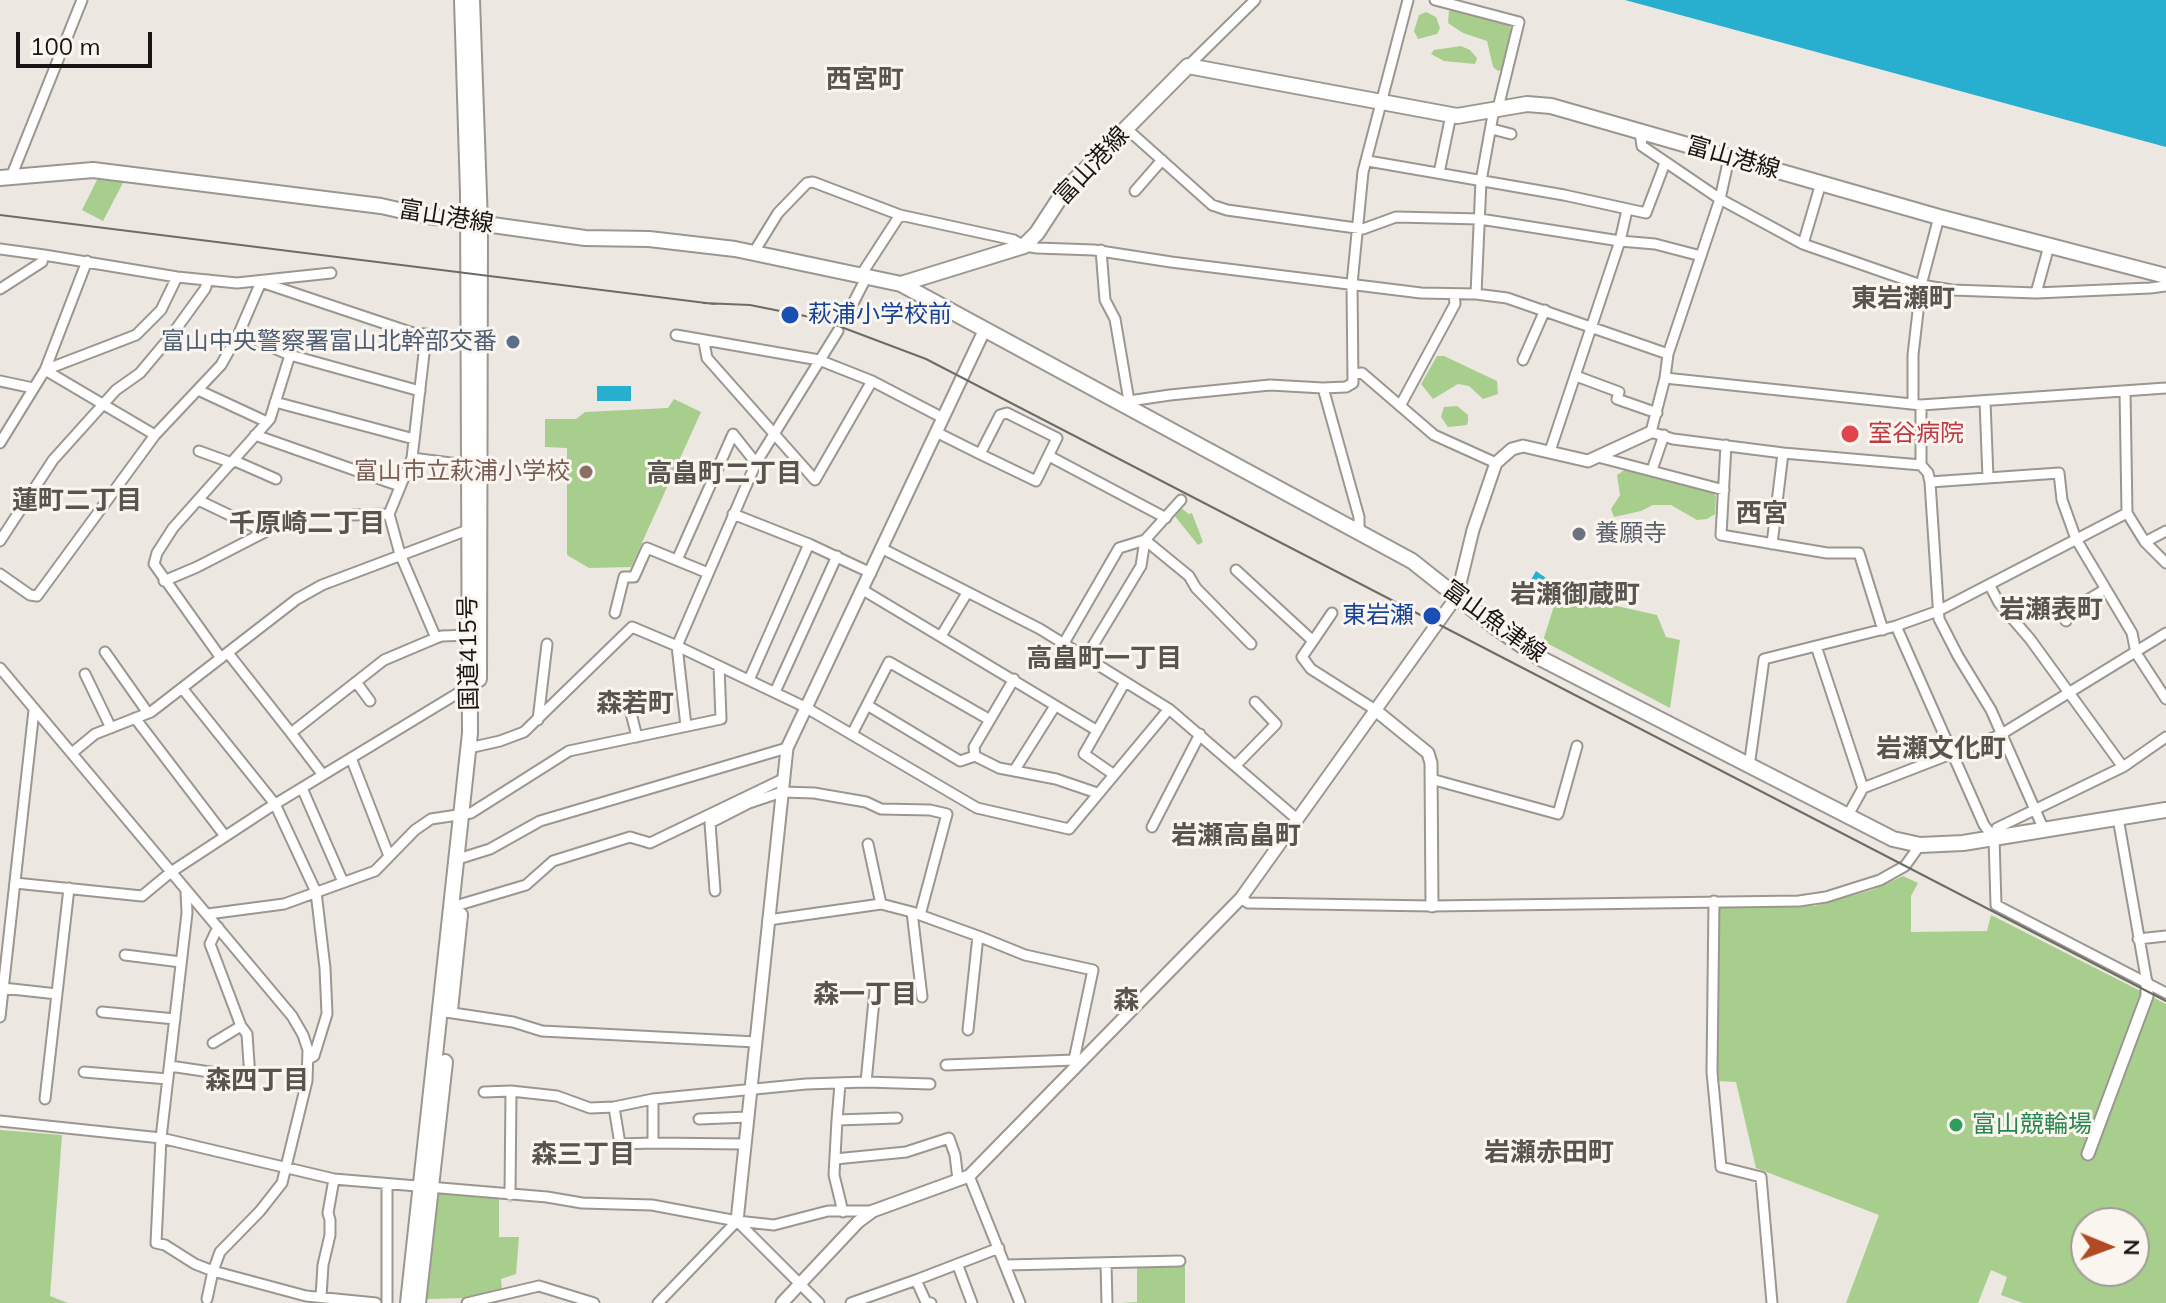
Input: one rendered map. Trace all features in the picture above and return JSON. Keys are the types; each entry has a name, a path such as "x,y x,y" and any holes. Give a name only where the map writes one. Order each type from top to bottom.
{"main road":[{"name":"国道415号","path":"462,0 474,222"},
{"name":"国道415号","path":"418,1303 426,1188 474,747 472,0"},
{"name":"富山港線","path":"6,177 93,170 381,206 585,238 649,239 754,252 901,284 1024,246 1037,233 1065,190 1188,66 1451,115 1527,104 1551,106 1939,217 2166,276"},
{"name":"富山魚津線","path":"901,284 1412,561 1530,652 1893,839 1920,845 1963,843 2166,810"},
{"name":"国道415号","path":"408,1303 426,1188"}],"street":[{"path":"6,177 82,0"},
{"path":"1188,66 1255,0"},
{"path":"1101,250 1105,300 1115,319 1126,404 1270,385 1323,388 1346,387 1353,383 1352,284 1363,172 1408,0"},
{"path":"1435,0 1519,22 1481,181 1476,294"},
{"path":"1439,173 1451,115"},
{"path":"1127,129 1212,205 1227,210 1363,229 1396,217 1480,219 1655,244 1701,256"},
{"path":"1492,129 1511,134"},
{"path":"1640,132 1642,146 1720,199 1803,244 1921,285 1952,290 2036,293 2166,286"},
{"path":"1652,470 1658,434 1657,413 1668,354 1720,199 1729,158"},
{"path":"1135,191 1162,160"},
{"path":"1368,161 1646,213 1665,163"},
{"path":"754,252 770,223 807,183 813,182 900,215 1014,240 1024,246 1101,250 1171,262 1352,284 1507,298 1668,354"},
{"path":"1803,244 1821,183"},
{"path":"1550,451 1620,241 1627,210"},
{"path":"845,319 864,276 900,215"},
{"path":"1939,217 1921,285 1913,355 1921,465 1928,473 1930,482 1939,619 1991,710 2044,830"},
{"path":"2036,293 2049,246"},
{"path":"0,249 177,277 237,283 331,273"},
{"path":"0,289 42,262 44,255"},
{"path":"0,443 45,370 87,261"},
{"path":"45,370 136,335 161,310 177,277"},
{"path":"0,541 53,460 116,390 140,373 188,313 208,280"},
{"path":"261,282 311,301 426,336 474,339"},
{"path":"0,574 30,595 37,596 155,435 221,365 261,282"},
{"path":"1400,406 1455,304 1454,294"},
{"path":"1523,360 1545,310"},
{"path":"686,726 677,646 756,463 838,331"},
{"path":"658,1303 737,1221 787,748 984,331"},
{"path":"239,333 290,355 420,391"},
{"path":"676,335 819,360 872,381 943,418"},
{"path":"426,336 412,458 389,514 400,554 436,638"},
{"path":"704,342 707,358 815,480 872,381"},
{"path":"290,355 267,422 173,528 157,553 154,564 164,581 323,775"},
{"path":"45,370 155,435"},
{"path":"1355,374 1362,373 1434,435 1496,463"},
{"path":"1576,376 1619,392 1617,399 1657,413"},
{"path":"1665,378 1917,404 2166,388"},
{"path":"0,381 33,388"},
{"path":"1323,388 1359,517 1359,532"},
{"path":"198,390 267,422"},
{"path":"2125,391 2127,513 2145,542 2166,563"},
{"path":"1985,401 1988,478"},
{"path":"275,402 414,439"},
{"path":"936,432 980,454 1036,481 1057,438 1007,413 1000,415 980,454"},
{"path":"677,560 733,434 756,463"},
{"path":"782,1303 858,1222 873,1211 963,1178 1241,898 1457,596 1473,530 1496,463 1512,449 1523,446 1582,460 1658,434 1783,453 1921,465"},
{"path":"255,435 400,486"},
{"path":"1726,445 1721,535 1827,553 1859,553 1883,630"},
{"path":"199,451 276,479"},
{"path":"1772,544 1783,453"},
{"path":"1049,456 1166,518"},
{"path":"1598,457 1724,490"},
{"path":"412,458 474,466"},
{"path":"1930,482 2059,473 2062,500 2076,539 2132,633 2136,653 2166,699"},
{"path":"164,581 265,532 198,500"},
{"path":"1064,643 1119,548 1145,540 1181,500"},
{"path":"1749,767 1764,659 1883,630 1938,611 2127,513"},
{"path":"353,515 389,514"},
{"path":"733,514 871,573"},
{"path":"72,753 95,734 148,713 297,599 322,585 474,528"},
{"path":"2145,542 2166,531"},
{"path":"1145,540 1189,576 1196,588 1251,644"},
{"path":"1086,657 1141,566 1145,540"},
{"path":"749,680 809,544"},
{"path":"615,613 624,577 634,577 647,548 708,573"},
{"path":"883,549 1064,643 1169,709 1298,820"},
{"path":"775,692 837,556"},
{"path":"1236,570 1313,641"},
{"path":"1990,586 1999,603 2123,767"},
{"path":"863,590 1096,730"},
{"path":"2066,621 2062,615 2104,590"},
{"path":"941,636 967,593"},
{"path":"1332,613 1302,657 1311,669 1374,709 1428,753 1432,906"},
{"path":"1896,626 1984,825 1994,838"},
{"path":"474,747 524,732 632,627 805,707 977,808 1069,829 1169,709"},
{"path":"1847,817 1863,788 2000,735 2166,633"},
{"path":"291,733 384,660 442,636 474,635"},
{"path":"538,720 547,644"},
{"path":"1816,646 1863,788"},
{"path":"105,652 148,713"},
{"path":"852,734 889,662 990,720"},
{"path":"208,914 284,904 375,871 415,830 431,819 467,812 569,751 721,719 719,666"},
{"path":"0,668 186,892 208,914 292,1016 303,1035 309,1059 307,1081 282,1183 220,1252 207,1299"},
{"path":"85,674 111,728"},
{"path":"975,756 974,747 1014,679"},
{"path":"356,682 370,701"},
{"path":"1113,774 1084,754 1125,682"},
{"path":"15,883 142,896 171,872 225,836 474,683"},
{"path":"182,688 275,804 316,892 327,1014 314,1056 309,1059"},
{"path":"628,701 637,737"},
{"path":"1236,765 1276,724 1255,702"},
{"path":"867,705 960,761 975,756 999,768 1056,779 1097,793"},
{"path":"1014,771 1055,706"},
{"path":"0,1017 34,710"},
{"path":"135,718 225,836"},
{"path":"1152,827 1200,734"},
{"path":"2166,737 2123,767 1997,828 1994,838 1996,905 2166,993"},
{"path":"1431,779 1558,814 1577,746"},
{"path":"462,858 490,849 540,821 787,748"},
{"path":"351,758 389,856"},
{"path":"457,906 526,885 553,861 630,837 650,843 783,779"},
{"path":"302,788 343,882"},
{"path":"715,891 710,823 749,803 782,792 839,797 866,802 881,809 930,810 947,814 916,914 922,997"},
{"path":"2088,1154 2147,996 2118,818"},
{"path":"868,844 881,904"},
{"path":"1241,898 1248,903 1432,906 1799,901 1826,897 1880,880 1905,866 1920,845"},
{"path":"45,1099 69,888"},
{"path":"186,892 161,1138 156,1243 213,1271 321,1297 376,1303"},
{"path":"1714,901 1712,1072 1721,1167 1761,1177 1772,1303"},
{"path":"768,920 881,904 1025,955 1093,970 1076,1062"},
{"path":"170,1066 250,1078 247,1034 241,1026 210,944 218,927"},
{"path":"968,1030 978,936"},
{"path":"2138,939 2166,936"},
{"path":"125,955 181,962"},
{"path":"3,988 57,994"},
{"path":"866,1082 875,990"},
{"path":"102,1012 175,1019"},
{"path":"445,1012 513,1022 542,1031 756,1042"},
{"path":"213,1043 241,1026"},
{"path":"946,1065 1076,1062"},
{"path":"84,1072 168,1079"},
{"path":"484,1092 511,1091 557,1096 590,1108 806,1084 930,1084"},
{"path":"840,1084 834,1175 843,1212"},
{"path":"510,1195 511,1091"},
{"path":"653,1099 653,1143"},
{"path":"614,1107 620,1144 745,1144"},
{"path":"699,1119 748,1117"},
{"path":"837,1120 897,1118"},
{"path":"0,1121 161,1138 334,1179 547,1197 582,1203 652,1205 774,1225 828,1211 873,1211"},
{"path":"835,1159 906,1152 949,1138 963,1178 999,1248 1020,1303"},
{"path":"321,1297 334,1179"},
{"path":"387,1185 387,1303"},
{"path":"737,1221 819,1303"},
{"path":"851,1303 958,1266 999,1248"},
{"path":"1006,1265 1180,1261"},
{"path":"1106,1263 1107,1303"},
{"path":"958,1266 972,1303"},
{"path":"916,1280 926,1302 931,1303"},
{"path":"467,1303 507,1298 539,1286 594,1303"}],"green space":[{"path":"1458,8 1510,25 1502,70 1493,67 1487,41 1463,33 1448,23 1449,11"},
{"path":"1426,12 1436,17 1440,28 1437,34 1418,39 1414,31 1419,15"},
{"path":"1461,46 1477,58 1475,64 1444,61 1431,54 1434,50"},
{"path":"98,178 124,181 103,221 82,210"},
{"path":"1437,356 1444,356 1497,381 1498,394 1483,399 1469,386 1458,384 1433,399 1421,384"},
{"path":"674,399 701,412 631,567 589,568 567,555 567,448 545,447 545,419 576,419 585,412 668,408"},
{"path":"1457,406 1468,415 1467,425 1448,427 1441,417 1444,407"},
{"path":"1629,467 1708,489 1716,496 1715,514 1697,520 1671,505 1653,505 1614,517 1611,509 1620,495 1617,475"},
{"path":"1181,508 1192,513 1203,542 1198,545 1174,515"},
{"path":"1558,593 1657,615 1666,637 1680,640 1670,708 1543,641"},
{"name":"富山競輪場","path":"1903,876 1918,883 1911,896 1911,932 1987,931 1991,915 2166,1004 2166,1303 2023,1303 2001,1295 2007,1277 1991,1270 1978,1303 1846,1303 1879,1215 1756,1168 1736,1082 1716,1081 1719,907 1815,906 1872,890"},
{"path":"0,1130 62,1135 50,1296 68,1303 0,1303"},
{"path":"439,1193 499,1197 499,1237 519,1237 516,1274 501,1279 502,1290 464,1298 427,1299"},
{"path":"1185,1264 1185,1303 1121,1303 1137,1302 1137,1265"}],"water":[{"path":"1625,0 2166,0 2166,147"},
{"path":"597,386 631,386 631,401 597,401"},
{"path":"1536,571 1546,578 1529,607 1519,601"}],"tram line":[{"path":"0,215 714,304"},
{"path":"703,303 750,305 820,319 926,359 2166,1001"}],"place":[{"name":"萩浦小学校前","path":"790,315"},
{"name":"富山中央警察署富山北幹部交番","path":"513,342"},
{"name":"室谷病院","path":"1850,434"},
{"name":"富山市立萩浦小学校","path":"586,472"},
{"name":"養願寺","path":"1579,534"},
{"name":"東岩瀬","path":"1432,616"},
{"name":"富山競輪場","path":"1956,1125"}],"district":[{"name":"西宮町","path":"865,80"},
{"name":"東岩瀬町","path":"1903,299"},
{"name":"高畠町二丁目","path":"724,474"},
{"name":"蓮町二丁目","path":"77,501"},
{"name":"西宮","path":"1762,514"},
{"name":"千原崎二丁目","path":"307,524"},
{"name":"岩瀬御蔵町","path":"1575,595"},
{"name":"岩瀬表町","path":"2051,610"},
{"name":"高畠町一丁目","path":"1104,659"},
{"name":"森若町","path":"635,704"},
{"name":"岩瀬文化町","path":"1941,749"},
{"name":"岩瀬高畠町","path":"1236,836"},
{"name":"森一丁目","path":"865,995"},
{"name":"森","path":"1126,1001"},
{"name":"森四丁目","path":"257,1081"},
{"name":"岩瀬赤田町","path":"1549,1153"},
{"name":"森三丁目","path":"583,1155"}]}
